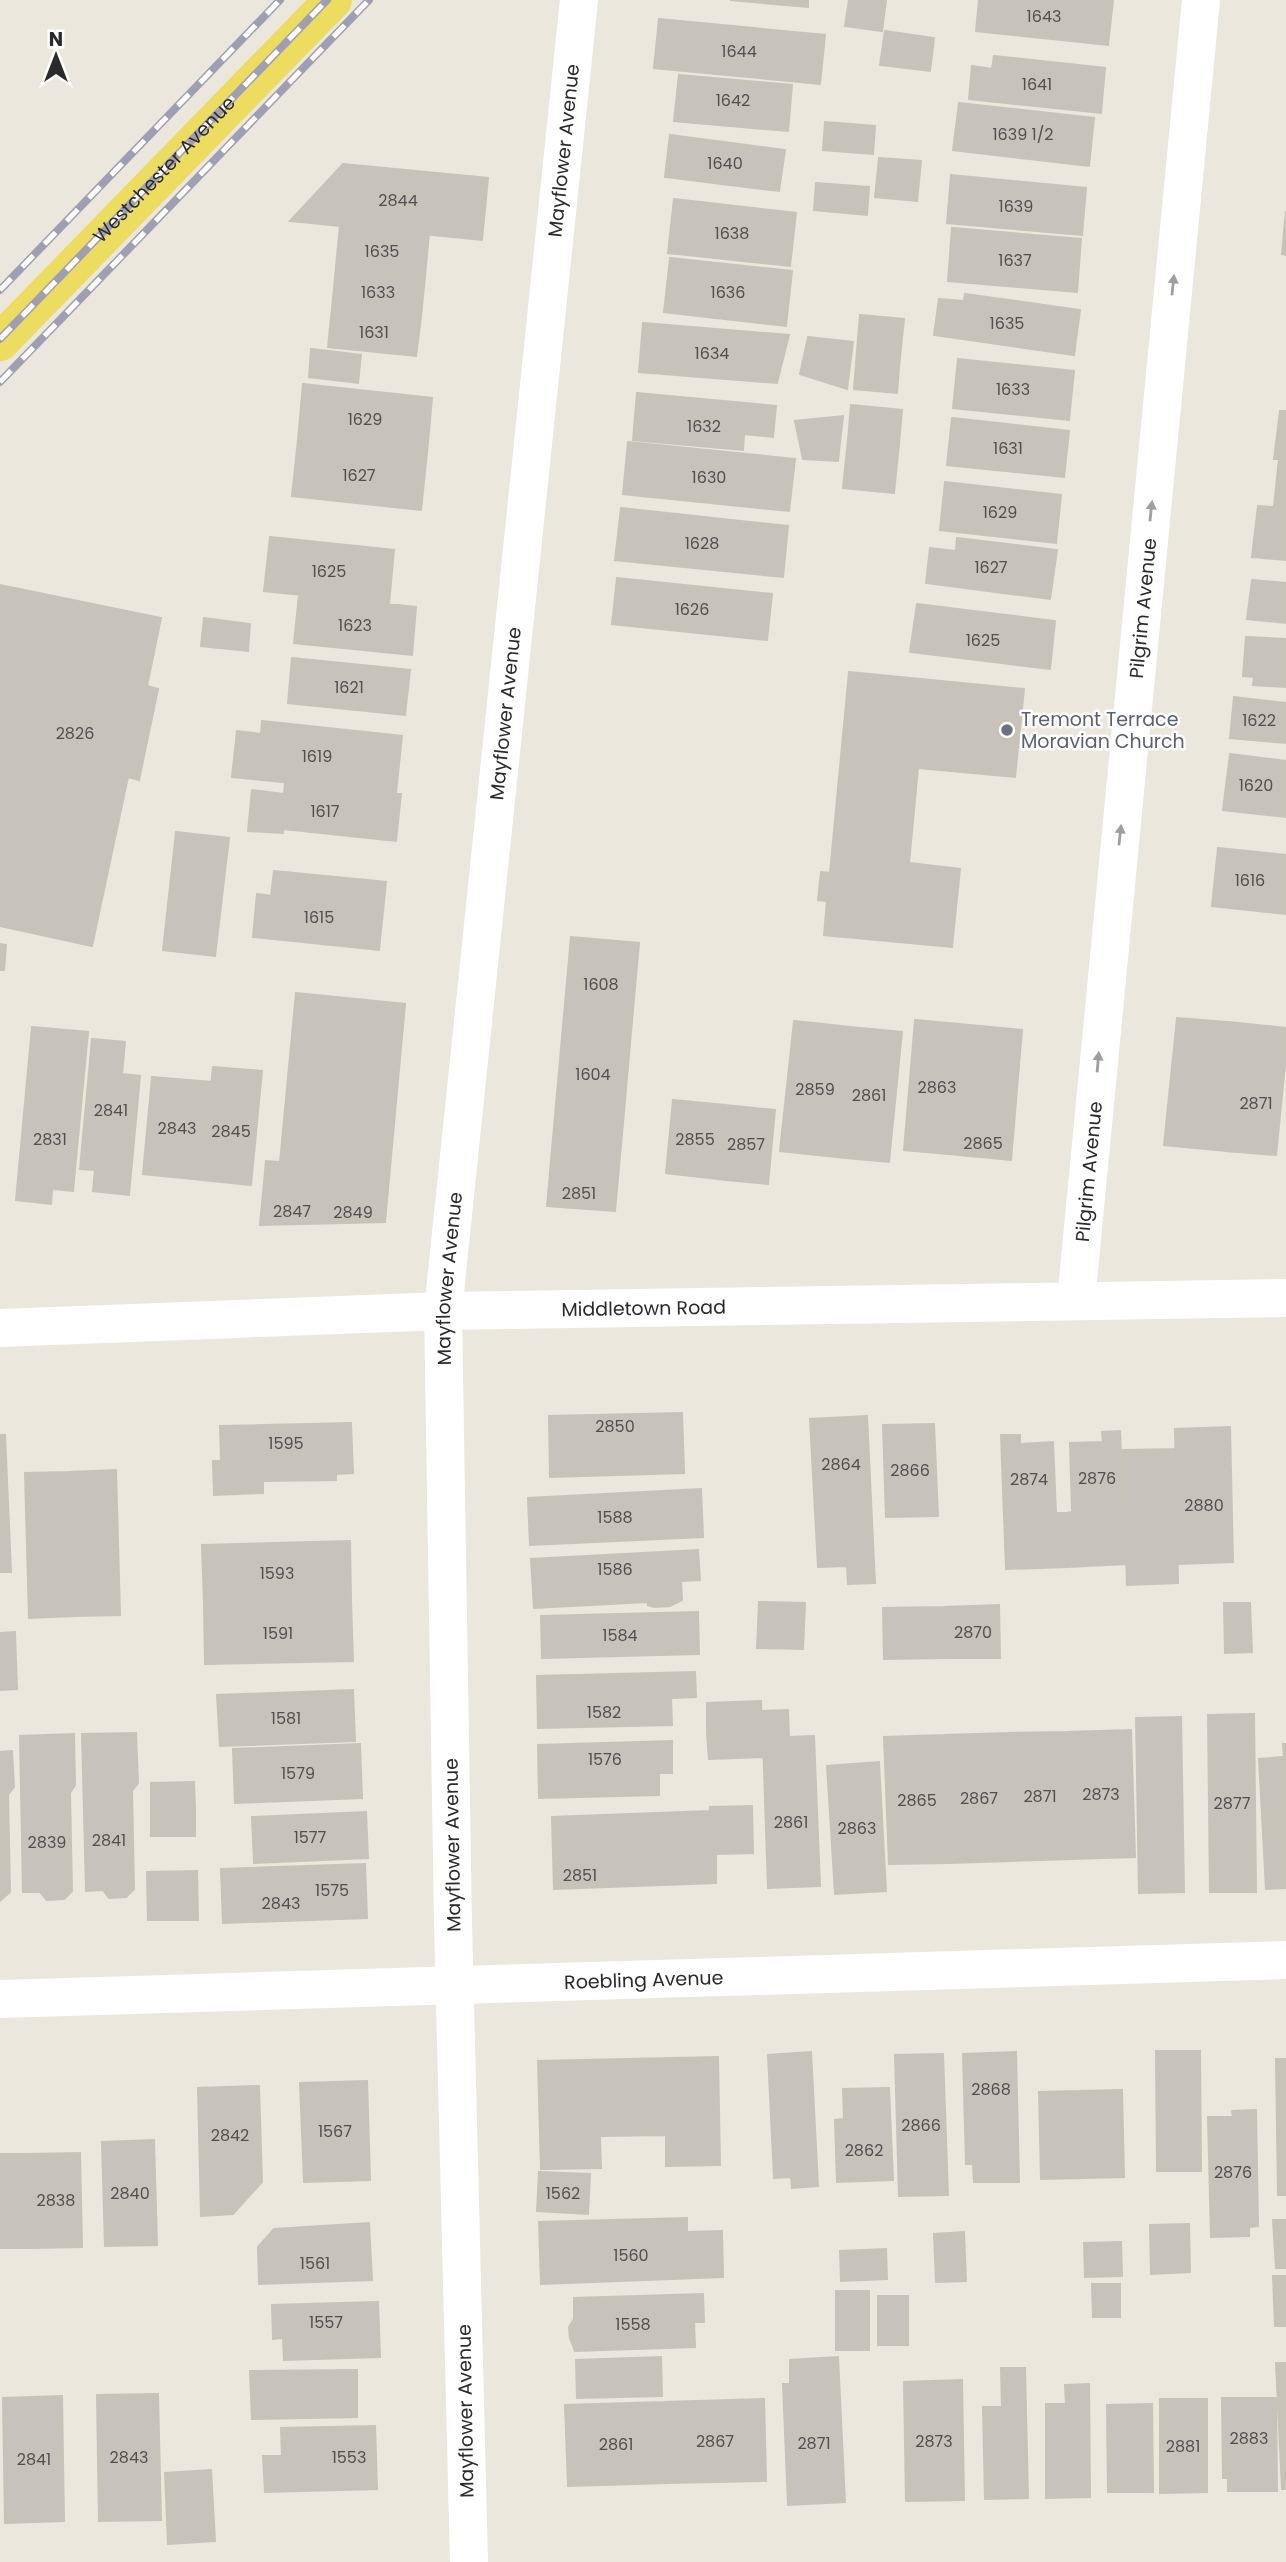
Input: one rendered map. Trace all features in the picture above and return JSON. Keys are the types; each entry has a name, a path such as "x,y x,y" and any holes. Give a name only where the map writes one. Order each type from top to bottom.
{"main road":[{"name":"Westchester Avenue","path":"0,342 333,0"}],"street":[{"name":"Mayflower Avenue","path":"469,2562 443,1311 579,0"},
{"name":"Pilgrim Avenue","path":"1076,1301 1201,0"},
{"name":"Middletown Road","path":"0,1328 443,1311 1286,1298"},
{"name":"Roebling Avenue","path":"0,1999 1286,1960"}],"building":[{"path":"730,0 808,0 808,7"},
{"path":"849,0 886,0 882,31 845,26"},
{"path":"979,0 1113,0 1108,45 976,31"},
{"path":"659,19 825,35 820,84 654,68"},
{"path":"885,31 934,38 930,71 880,65"},
{"path":"994,56 1105,68 1101,113 969,99 972,66 992,69"},
{"path":"679,75 792,85 788,131 674,121"},
{"path":"959,103 1094,118 1089,166 953,150"},
{"path":"825,122 875,126 873,154 823,150"},
{"path":"670,135 785,150 779,191 665,177"},
{"path":"879,158 921,161 917,201 875,197"},
{"path":"343,164 488,178 482,240 290,221"},
{"path":"951,175 1086,188 1082,235 947,223"},
{"path":"816,183 869,187 867,215 814,210"},
{"path":"674,199 796,213 790,266 668,253"},
{"path":"1286,211 1286,255 1282,254"},
{"path":"340,225 429,234 425,276 336,267"},
{"path":"952,228 1081,239 1077,292 948,281"},
{"path":"670,258 792,271 786,326 664,312"},
{"path":"336,267 425,276 421,317 332,308"},
{"path":"965,294 1080,310 1074,355 934,335 939,299 964,301"},
{"path":"332,308 421,317 416,356 328,347"},
{"path":"860,315 904,319 899,367 856,364"},
{"path":"643,323 789,335 777,383 639,372"},
{"path":"808,337 853,342 847,389 800,374"},
{"path":"311,349 361,355 358,383 309,377"},
{"path":"958,359 1074,371 1069,420 953,408"},
{"path":"856,364 899,367 897,393 854,389"},
{"path":"303,384 432,398 427,453 298,440"},
{"path":"637,393 776,406 773,437 744,434 743,450 633,440"},
{"path":"851,405 902,410 899,444 848,440"},
{"path":"1280,411 1286,411 1286,507 1274,506 1279,459 1274,459"},
{"path":"843,416 838,461 803,459 795,421"},
{"path":"952,418 1069,431 1064,477 947,465"},
{"path":"298,440 427,453 421,510 292,496"},
{"path":"848,440 899,444 894,493 843,488"},
{"path":"628,442 795,459 789,511 623,494"},
{"path":"945,482 1061,495 1056,543 940,530"},
{"path":"1258,506 1286,508 1286,560 1252,557"},
{"path":"621,508 788,526 783,577 615,560"},
{"path":"270,537 394,550 389,604 264,591"},
{"path":"957,538 1057,550 1050,599 926,583 930,548 956,551"},
{"path":"617,578 772,594 767,640 612,624"},
{"path":"1252,580 1286,583 1286,623 1247,619"},
{"path":"0,585 161,618 147,686 158,689 139,780 128,777 92,946 0,926"},
{"path":"299,595 416,607 412,655 294,643"},
{"path":"917,604 1055,621 1050,669 910,652"},
{"path":"204,618 250,624 248,651 201,646"},
{"path":"1246,637 1286,639 1286,687 1253,685 1254,677 1243,676"},
{"path":"292,658 410,670 405,715 288,703"},
{"path":"849,672 1024,689 1015,777 918,768 909,863 960,869 952,947 824,935 827,901 818,900 821,872 830,873"},
{"path":"1234,697 1286,703 1286,743 1230,738"},
{"path":"262,721 402,736 396,793 232,777 237,731 261,734"},
{"path":"1230,754 1286,761 1286,817 1223,810"},
{"path":"285,782 401,794 396,841 283,829 283,833 248,831 252,790 284,794"},
{"path":"176,832 229,838 215,956 163,950"},
{"path":"1218,848 1286,855 1286,914 1212,906"},
{"path":"274,871 386,882 379,950 253,937 257,894 271,896"},
{"path":"571,937 639,943 631,1032 563,1026"},
{"path":"0,944 6,945 4,970 0,970"},
{"path":"296,993 405,1004 385,1222 260,1225 266,1161 280,1162"},
{"path":"1177,1018 1238,1023 1226,1151 1164,1145"},
{"path":"915,1020 969,1025 959,1155 904,1150"},
{"path":"794,1021 850,1027 836,1157 780,1151"},
{"path":"1238,1023 1286,1028 1286,1055 1276,1155 1226,1151"},
{"path":"969,1025 1022,1030 1011,1160 959,1155"},
{"path":"563,1026 631,1032 623,1123 555,1116"},
{"path":"32,1027 88,1032 73,1191 52,1189 51,1204 16,1200"},
{"path":"850,1027 902,1032 889,1162 836,1157"},
{"path":"92,1039 125,1042 122,1074 140,1076 129,1195 93,1191 95,1170 80,1169"},
{"path":"213,1067 262,1071 251,1185 202,1180"},
{"path":"152,1077 211,1082 202,1180 143,1174"},
{"path":"673,1100 725,1105 717,1179 666,1173"},
{"path":"725,1105 775,1110 768,1184 717,1179"},
{"path":"555,1116 623,1123 615,1211 547,1206"},
{"path":"682,1413 684,1473 550,1477 549,1416"},
{"path":"867,1416 875,1583 848,1584 847,1566 818,1567 810,1419"},
{"path":"351,1423 353,1473 336,1474 336,1480 263,1481 263,1493 214,1495 213,1461 221,1461 220,1426"},
{"path":"934,1424 938,1516 886,1517 883,1425"},
{"path":"1230,1427 1233,1562 1178,1564 1175,1429"},
{"path":"1120,1431 1126,1564 1068,1567 1066,1513 1072,1512 1070,1443 1103,1442 1102,1432"},
{"path":"0,1435 5,1435 11,1572 0,1572"},
{"path":"1001,1435 1020,1435 1020,1444 1053,1442 1056,1513 1066,1513 1068,1567 1006,1569"},
{"path":"1175,1449 1178,1583 1127,1585 1123,1450"},
{"path":"116,1470 120,1615 74,1616 70,1472"},
{"path":"70,1472 74,1616 29,1618 25,1473"},
{"path":"701,1489 703,1537 530,1545 528,1498"},
{"path":"350,1541 351,1601 204,1604 202,1545"},
{"path":"698,1550 700,1580 681,1581 682,1600 670,1606 654,1607 648,1605 648,1602 534,1608 531,1559"},
{"path":"351,1601 353,1661 205,1664 204,1604"},
{"path":"759,1602 805,1603 803,1649 757,1648"},
{"path":"1224,1603 1250,1603 1252,1652 1225,1653"},
{"path":"999,1605 1000,1658 946,1658 945,1607"},
{"path":"945,1607 946,1658 884,1659 883,1608"},
{"path":"698,1612 699,1654 542,1658 541,1616"},
{"path":"15,1632 17,1689 0,1690 0,1633"},
{"path":"695,1672 696,1697 671,1698 672,1725 538,1728 537,1676"},
{"path":"353,1690 355,1741 220,1746 217,1695"},
{"path":"761,1701 762,1731 707,1733 707,1703"},
{"path":"788,1710 789,1737 814,1736 820,1886 768,1888 762,1711"},
{"path":"1254,1714 1256,1892 1210,1892 1208,1715"},
{"path":"1181,1717 1184,1892 1139,1893 1136,1718"},
{"path":"1131,1730 1135,1857 1072,1859 1068,1732"},
{"path":"762,1731 763,1757 709,1759 707,1733"},
{"path":"1068,1732 1072,1859 1012,1861 1008,1733"},
{"path":"136,1733 138,1783 132,1791 134,1889 126,1897 109,1898 103,1890 86,1891 82,1734"},
{"path":"1008,1733 1012,1861 949,1863 945,1735"},
{"path":"74,1734 75,1785 70,1793 72,1891 64,1899 47,1900 40,1892 23,1892 20,1736"},
{"path":"945,1735 949,1863 889,1864 884,1737"},
{"path":"672,1741 672,1773 659,1773 659,1795 539,1798 538,1745"},
{"path":"360,1744 362,1798 235,1803 233,1749"},
{"path":"1283,1744 1286,1744 1286,1888 1266,1889 1259,1759 1284,1757"},
{"path":"12,1751 14,1787 8,1795 10,1892 0,1901 0,1752"},
{"path":"879,1762 886,1891 835,1894 827,1766"},
{"path":"194,1782 195,1810 151,1811 151,1783"},
{"path":"752,1806 753,1853 716,1854 716,1883 554,1889 552,1817 710,1811 710,1807"},
{"path":"195,1810 195,1836 151,1836 151,1811"},
{"path":"366,1812 368,1858 254,1863 252,1817"},
{"path":"365,1864 367,1918 223,1923 221,1869"},
{"path":"197,1871 198,1920 148,1920 147,1872"},
{"path":"1156,2051 1200,2051 1201,2171 1157,2171"},
{"path":"811,2052 818,2186 792,2188 791,2177 774,2178 768,2055"},
{"path":"1016,2052 1019,2182 974,2182 973,2164 966,2164 963,2054"},
{"path":"943,2054 948,2195 899,2196 895,2055"},
{"path":"718,2057 720,2165 666,2166 666,2135 600,2136 601,2168 541,2169 538,2061"},
{"path":"1276,2059 1286,2059 1286,2195 1278,2195"},
{"path":"367,2081 370,2180 304,2182 300,2083"},
{"path":"259,2086 262,2182 233,2214 201,2216 198,2088"},
{"path":"889,2088 893,2180 837,2182 835,2120 844,2119 843,2089"},
{"path":"1122,2090 1124,2177 1083,2178 1080,2091"},
{"path":"1080,2091 1083,2178 1041,2179 1039,2092"},
{"path":"1256,2110 1258,2226 1249,2227 1249,2236 1211,2237 1208,2117 1233,2117 1232,2111"},
{"path":"154,2140 157,2245 105,2246 102,2142"},
{"path":"80,2153 82,2247 32,2248 29,2154"},
{"path":"0,2154 29,2154 32,2248 0,2248"},
{"path":"539,2172 590,2174 588,2214 537,2211"},
{"path":"687,2218 687,2232 722,2231 723,2277 541,2284 539,2222"},
{"path":"1273,2220 1286,2220 1286,2268 1276,2268"},
{"path":"369,2223 372,2280 259,2284 258,2247 274,2229"},
{"path":"1189,2224 1190,2272 1151,2274 1150,2225"},
{"path":"964,2232 966,2281 936,2282 934,2234"},
{"path":"1121,2242 1122,2276 1085,2277 1084,2243"},
{"path":"886,2249 887,2279 841,2281 840,2251"},
{"path":"1273,2276 1286,2276 1286,2326 1275,2326"},
{"path":"1092,2284 1120,2284 1120,2317 1093,2317"},
{"path":"836,2291 869,2291 869,2350 836,2350"},
{"path":"703,2294 704,2322 694,2322 695,2347 575,2351 569,2327 574,2319 574,2298"},
{"path":"878,2296 908,2296 908,2345 878,2345"},
{"path":"378,2302 380,2357 284,2360 283,2338 273,2339 272,2305"},
{"path":"661,2357 662,2396 577,2398 576,2360"},
{"path":"838,2357 845,2502 788,2505 783,2384 790,2384 790,2360"},
{"path":"1276,2363 1286,2363 1286,2489 1282,2489"},
{"path":"1001,2368 1025,2368 1028,2498 985,2499 983,2407 1002,2407"},
{"path":"357,2370 357,2417 252,2419 250,2371"},
{"path":"962,2380 964,2500 906,2501 904,2382"},
{"path":"1089,2384 1090,2497 1046,2498 1046,2404 1066,2404 1065,2385"},
{"path":"158,2394 161,2520 99,2521 97,2395"},
{"path":"62,2396 64,2521 5,2523 3,2398"},
{"path":"1222,2398 1276,2398 1277,2491 1228,2491 1228,2478 1223,2478"},
{"path":"764,2399 766,2481 668,2483 665,2402"},
{"path":"1160,2399 1207,2399 1207,2492 1160,2493"},
{"path":"665,2402 668,2483 568,2486 565,2405"},
{"path":"1152,2404 1153,2492 1108,2492 1107,2405"},
{"path":"375,2426 377,2489 265,2492 263,2456 282,2456 281,2428"},
{"path":"211,2470 215,2541 168,2544 165,2473"}],"railway":[{"path":"0,290 280,0"},
{"path":"0,339 327,0"},
{"path":"0,382 369,0"}],"place":[{"name":"Tremont Terrace Moravian Church","path":"1007,730"}]}
